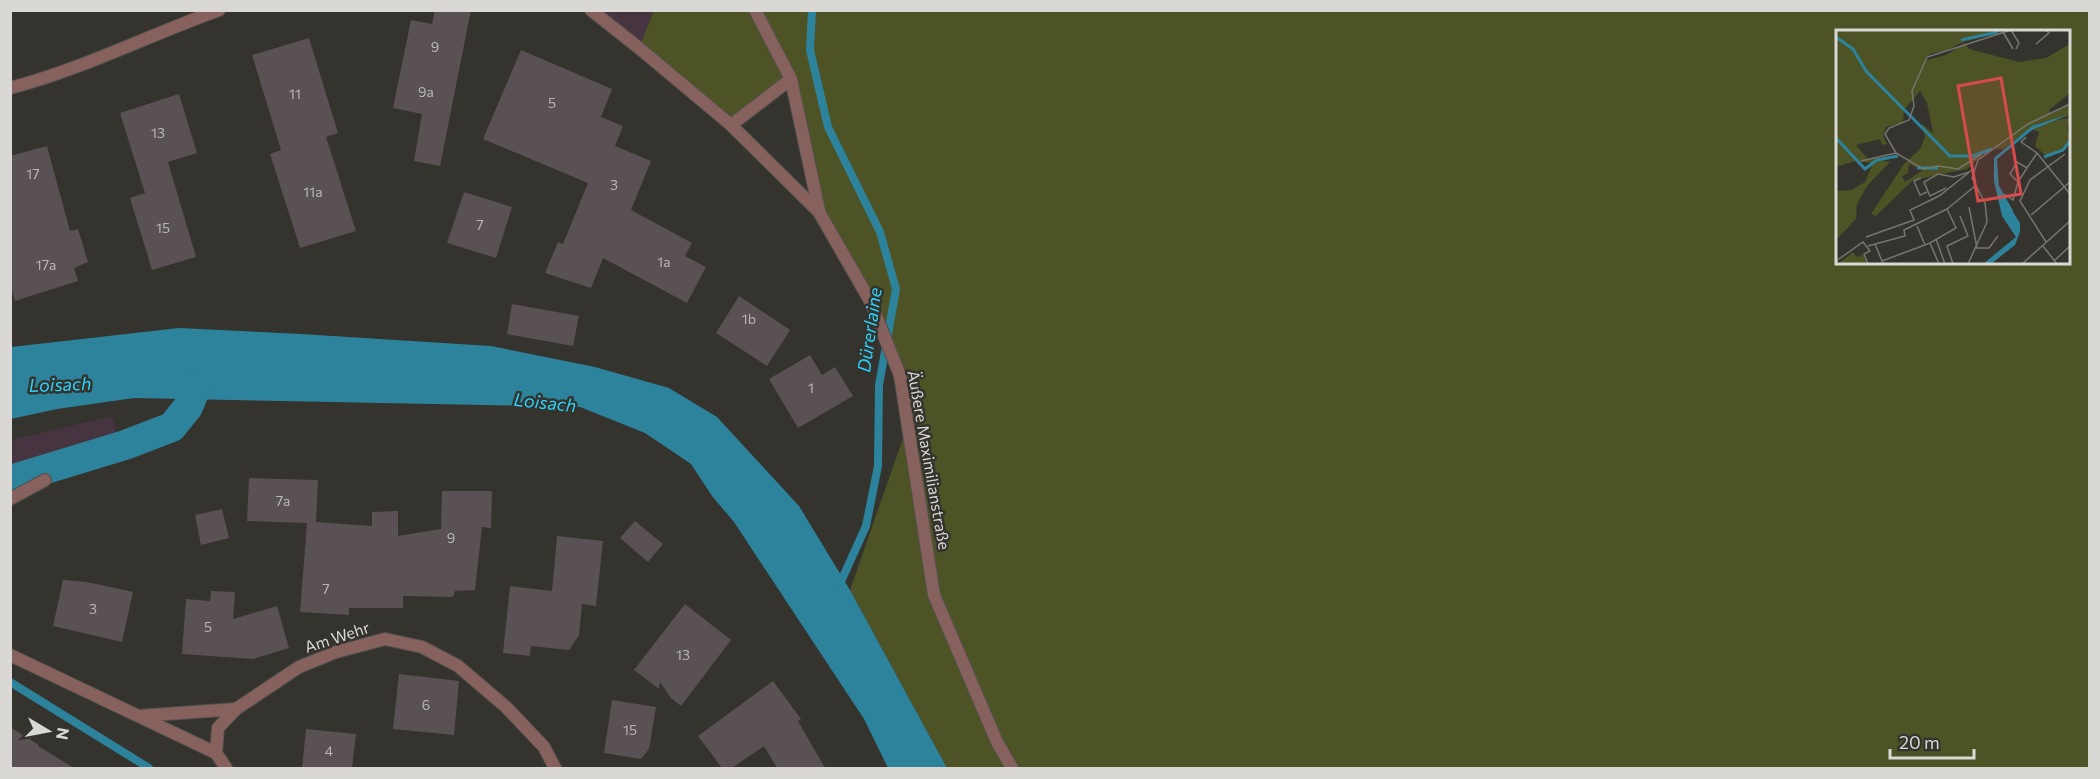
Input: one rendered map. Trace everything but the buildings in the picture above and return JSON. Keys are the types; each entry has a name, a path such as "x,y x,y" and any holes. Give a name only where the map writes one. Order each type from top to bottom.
{"street":[{"path":"10,88 48,78 102,58 219,10"},
{"name":"Äußere Maximilianstraße","path":"591,10 731,125 819,212 869,299 900,375 934,595 997,742 1012,768"},
{"path":"755,10 791,79 819,212"},
{"path":"731,125 791,79"},
{"path":"10,499 45,480"},
{"name":"Am Wehr","path":"10,655 216,753 218,728 236,709 299,667 336,652 385,639 422,647 458,666 506,707 544,747 555,768"},
{"name":"Am Wehr","path":"137,716 236,709"},
{"path":"216,753 226,768"}],"shaded area":[{"path":"591,11 654,11 639,48"},
{"path":"112,416 123,458 75,468 32,473 11,484 11,440"}],"green space":[{"path":"654,10 2089,11 2089,768 947,768 850,590 908,424 900,375 869,299 819,212 791,79 731,125 639,48"}],"water":[{"name":"Loisach","path":"179,328 491,346 595,367 669,388 717,417 799,506 850,590 947,768 888,768 864,719 734,522 712,496 691,464 645,433 580,407 134,398 57,409 11,419 11,347"}],"waterway":[{"name":"Dürerlaine","path":"812,10 810,50 828,127 880,232 896,289 879,385 878,466 866,526 838,588"},
{"path":"10,480 125,445 172,427 188,407 196,387"},
{"path":"10,682 149,768"}]}
